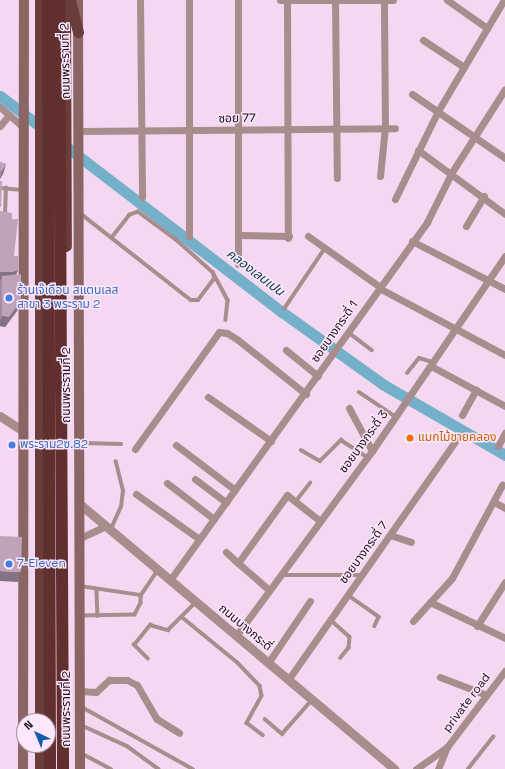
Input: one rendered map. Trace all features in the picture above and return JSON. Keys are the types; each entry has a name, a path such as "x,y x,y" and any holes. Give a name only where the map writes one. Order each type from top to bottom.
{"highway":[{"path":"35,0 40,85"},
{"path":"40,0 40,713"},
{"path":"48,0 50,769"},
{"path":"59,0 64,769"},
{"name":"ถนนพระรามที่ 2","path":"64,769 67,138 65,0"},
{"path":"70,0 78,32"},
{"path":"40,753 40,769"}],"main road":[{"path":"23,769 19,541 23,431 24,0"},
{"name":"ถนนพระรามที่ 2","path":"78,0 80,131 81,505 79,706 81,769"}],"street":[{"path":"140,0 142,197"},
{"path":"189,0 190,236"},
{"path":"238,0 238,264"},
{"path":"280,0 393,0"},
{"path":"238,235 288,237 287,0"},
{"path":"447,0 487,28"},
{"path":"395,199 438,111 504,0"},
{"path":"335,1 337,178"},
{"path":"380,176 385,128 384,1"},
{"path":"423,40 464,67"},
{"name":"ซอยบางกระดี่ 1","path":"170,580 306,394 330,359 335,349 427,222 452,172 474,135 505,89"},
{"path":"412,94 474,135 505,158"},
{"path":"0,107 23,125"},
{"path":"0,126 10,115"},
{"name":"ซอย 77","path":"80,131 395,128"},
{"path":"418,150 452,172 505,214"},
{"path":"466,226 484,196"},
{"path":"308,236 380,288 505,355"},
{"path":"412,241 505,289"},
{"name":"ซอยบางกระดี่ 3","path":"236,636 279,575 372,451 490,281 505,256"},
{"path":"135,449 219,332 227,333 238,340 306,394"},
{"path":"286,350 318,376"},
{"path":"432,364 505,406"},
{"path":"462,415 476,390"},
{"path":"208,397 271,441"},
{"path":"349,408 372,451"},
{"path":"0,416 23,431"},
{"path":"498,446 505,433"},
{"name":"ซอยบางกระดี่ 7","path":"288,680 331,620 360,575 457,439"},
{"path":"176,446 235,490"},
{"path":"195,479 226,502"},
{"path":"167,483 214,519"},
{"path":"413,621 452,578 502,485"},
{"path":"238,563 289,492 296,501 320,521"},
{"path":"136,494 199,539"},
{"path":"494,502 505,508"},
{"name":"ถนนบางกระดี่","path":"81,505 392,768"},
{"path":"80,538 108,528"},
{"path":"390,535 411,542"},
{"path":"226,552 268,590"},
{"path":"477,626 505,582"},
{"path":"268,663 310,601"},
{"path":"430,602 477,626 505,638"},
{"name":"private road","path":"447,747 505,671"},
{"path":"440,677 487,695"},
{"path":"80,691 96,692 109,680 127,680 137,685 157,719 180,733"},
{"path":"422,768 447,747"},
{"path":"438,769 447,747"}],"lane":[{"path":"0,188 23,190"},
{"path":"5,220 6,188"},
{"path":"112,238 130,215 138,212 213,273 228,300 226,320"},
{"path":"80,213 191,300 198,300 214,280 213,273"},
{"path":"284,308 325,248"},
{"path":"348,332 372,350"},
{"path":"407,373 420,358 432,364"},
{"path":"359,392 396,417"},
{"path":"301,450 320,461 341,440 367,457"},
{"path":"80,443 121,444"},
{"path":"108,528 122,499 116,462"},
{"path":"296,501 310,483"},
{"path":"79,616 136,615 141,595 158,570"},
{"path":"279,575 360,575"},
{"path":"79,586 97,591 141,595"},
{"path":"97,591 98,616"},
{"path":"347,595 380,617 375,626"},
{"path":"148,659 134,647 135,643 150,625 168,630 196,602"},
{"path":"182,617 237,662 260,686 262,696 247,723 263,735"},
{"path":"331,620 350,637 349,648 342,658"},
{"path":"265,719 282,734 312,700"},
{"path":"79,706 193,769"},
{"path":"80,724 127,746 159,769"},
{"path":"468,769 493,737"},
{"path":"80,752 110,769"}],"building":[{"path":"0,162 6,164 2,171 0,170"},
{"path":"0,181 2,181 1,207 0,207"},
{"path":"0,211 12,213 12,219 18,219 14,256 18,256 18,270 13,272 0,272"},
{"name":"ร้านเจ๊เดือน สแตนเลส สาขา 3 พระราม 2","path":"21,274 21,301 9,317 2,316 2,276"},
{"path":"0,536 22,537 21,572 0,571"}],"waterway":[{"name":"คลองเลนเปน","path":"0,96 46,131"},
{"name":"คลองเลนเปน","path":"59,141 282,312 384,385 505,455"}],"place":[{"name":"ร้านเจ๊เดือน สแตนเลส สาขา 3 พระราม 2","path":"9,298"},
{"name":"แมกไม้ชายคลอง","path":"410,438"},
{"name":"พระราม2ซ.82","path":"12,445"},
{"name":"7-Eleven","path":"9,564"}]}
